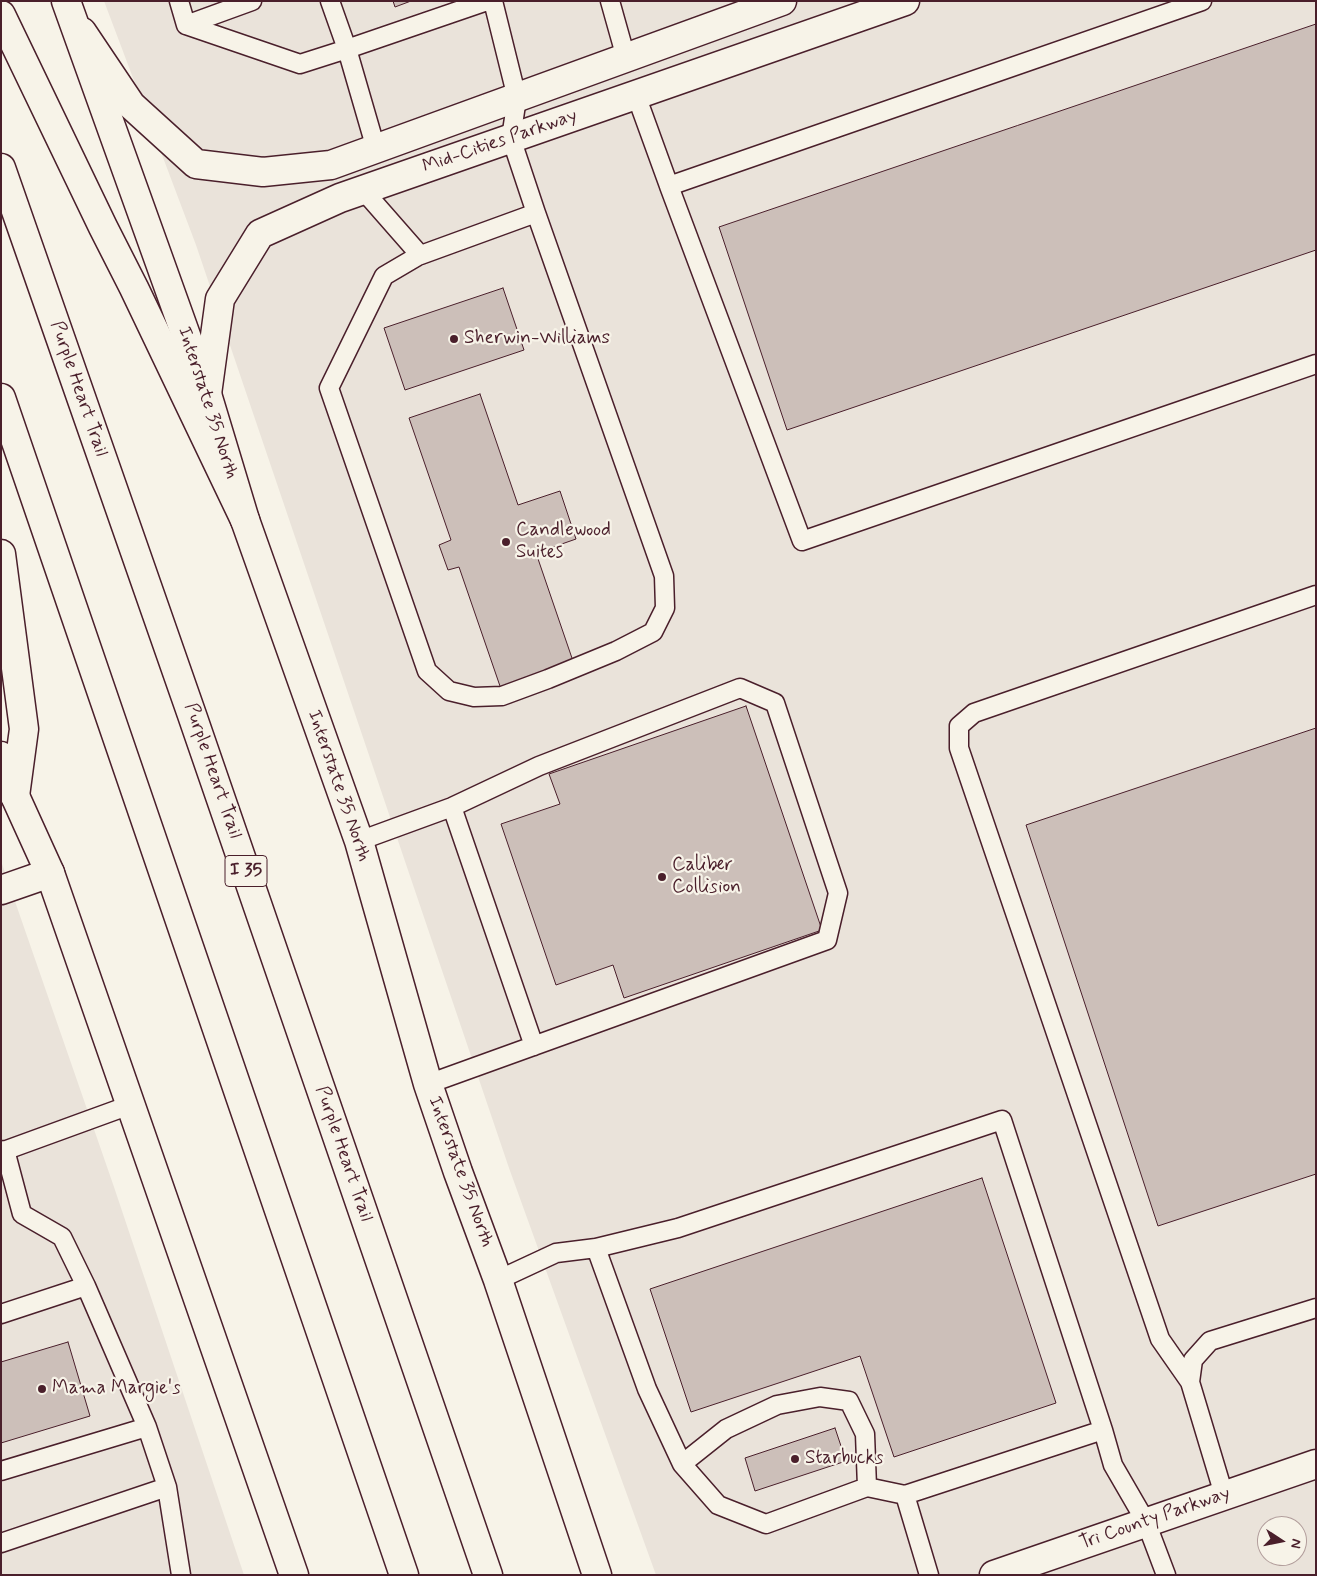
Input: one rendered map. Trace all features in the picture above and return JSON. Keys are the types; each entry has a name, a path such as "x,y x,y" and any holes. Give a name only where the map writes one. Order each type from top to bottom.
{"main road":[{"name":"Mid-Cities Parkway","path":"70,11 131,105 196,164 263,172 331,165 782,1"},
{"name":"Mid-Cities Parkway","path":"207,394 220,299 260,234 340,198 906,1"},
{"name":"Interstate 35 North","path":"70,11 207,394 245,520 359,841 428,1084 498,1280 597,1575"},
{"path":"1,15 245,520"},
{"name":"Purple Heart Trail","path":"1,168 196,724 488,1575"},
{"path":"1,398 404,1575"},
{"path":"1,554 24,728 15,796"},
{"path":"1,756 15,796 50,873 294,1575"},
{"path":"1,890 50,873"},
{"name":"Tri County Parkway","path":"994,1575 1316,1464"}],"lane":[{"path":"179,1 186,25"},
{"path":"186,25 252,1"},
{"path":"330,1 347,49 376,149"},
{"path":"186,25 300,64 487,1"},
{"path":"493,1 517,98 511,138 664,576 665,608 653,632 616,651 548,680 502,696 474,696 449,691 427,672 329,388 384,276 420,255 536,213"},
{"path":"610,1 626,58"},
{"path":"669,186 1202,1"},
{"path":"636,95 802,541 1316,364"},
{"path":"363,190 420,255"},
{"path":"1224,1495 1190,1382 1160,1340 959,748 959,726 974,713 1316,595"},
{"path":"359,841 452,807 539,766 740,688 775,703 838,893 827,940 428,1084"},
{"path":"452,807 534,1046"},
{"path":"130,1105 3,1151 22,1214 62,1237 86,1286 147,1427 166,1487 181,1575"},
{"path":"498,1280 556,1253 596,1248 678,1228 1002,1120 1113,1465 1146,1522 1166,1575"},
{"path":"596,1248 647,1389 682,1464 718,1505 766,1524 867,1487 905,1494 1103,1430"},
{"path":"1,1314 86,1286"},
{"path":"1190,1382 1193,1360 1210,1341 1316,1308"},
{"path":"682,1464 726,1428 777,1406 820,1397 849,1401 865,1434 867,1487"},
{"path":"1,1471 147,1427"},
{"path":"1,1543 166,1487"},
{"path":"905,1494 929,1575"}],"shaded area":[{"path":"104,1 1316,1 1316,1575 656,1575 509,1168 196,245"},
{"path":"1,861 114,1187 244,1575 1,1575"}],"building":[{"path":"393,1 411,1 395,7"},
{"path":"1316,24 1316,250 787,430 719,227"},
{"name":"Sherwin-Williams","path":"503,288 524,350 405,390 384,328"},
{"name":"Candlewood Suites","path":"480,394 518,505 560,491 576,539 536,553 574,664 501,689 459,567 448,570 439,545 451,540 409,418"},
{"name":"Caliber Collision","path":"746,706 822,930 624,998 613,965 556,985 501,824 560,804 549,774"},
{"path":"1316,728 1316,1174 1158,1226 1026,825"},
{"path":"982,1178 1056,1403 894,1457 860,1356 691,1412 650,1289"},
{"name":"Mama Margie's","path":"68,1342 90,1416 1,1443 1,1362"},
{"name":"Starbucks","path":"835,1428 846,1461 755,1491 745,1458"}],"place":[{"name":"Sherwin-Williams","path":"454,339"},
{"name":"Candlewood Suites","path":"506,542"},
{"name":"Caliber Collision","path":"662,877"},
{"name":"Mama Margie's","path":"42,1389"},
{"name":"Starbucks","path":"795,1459"}]}
